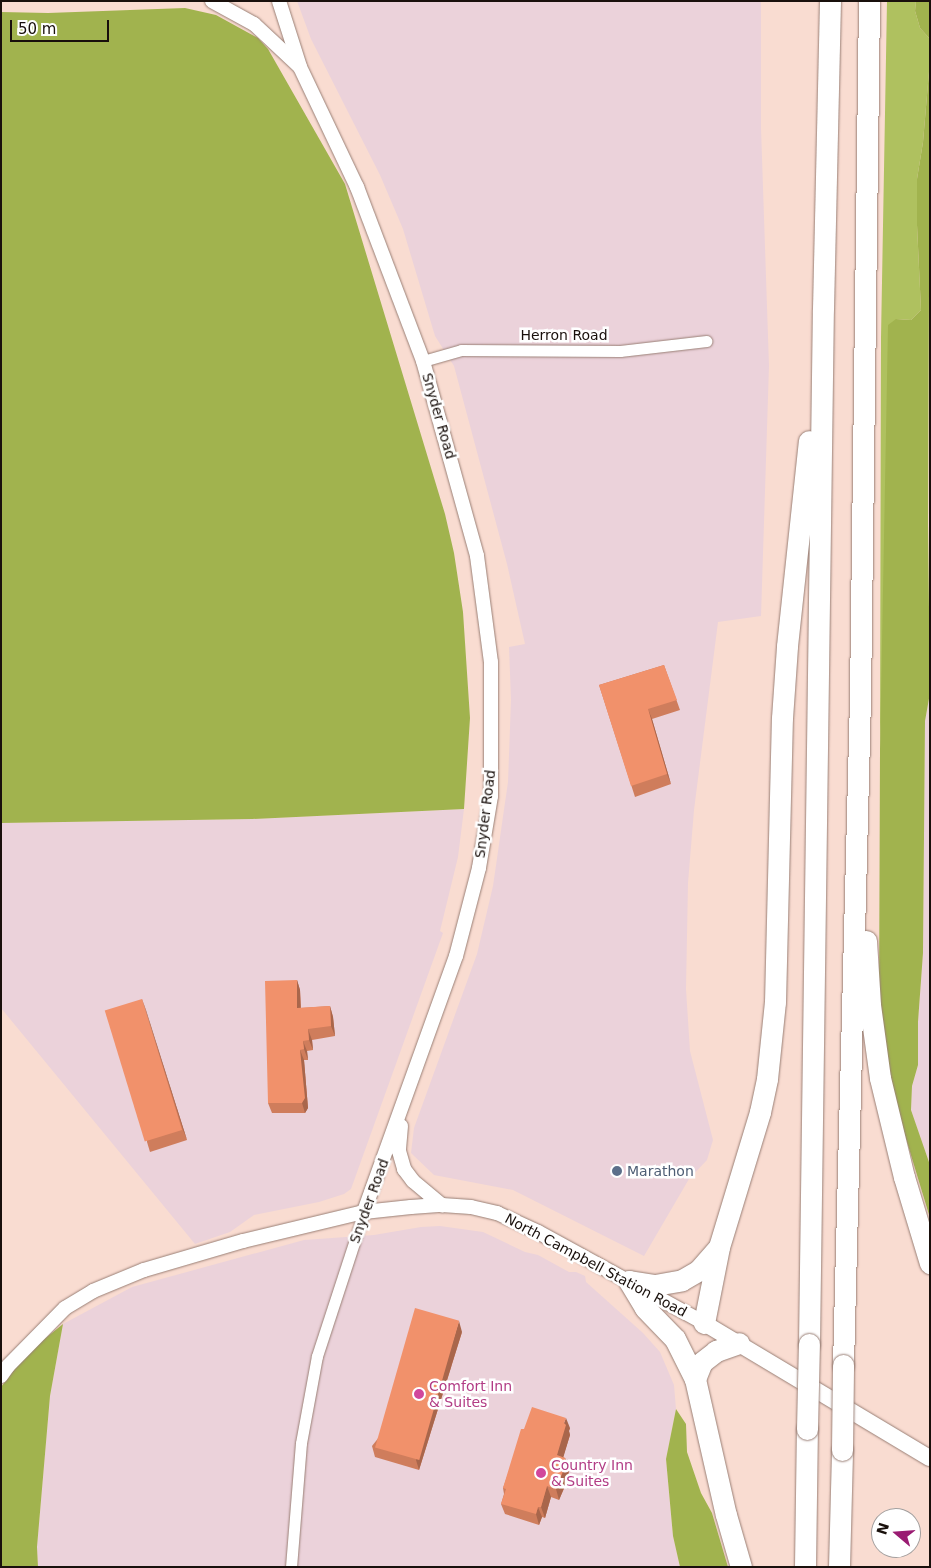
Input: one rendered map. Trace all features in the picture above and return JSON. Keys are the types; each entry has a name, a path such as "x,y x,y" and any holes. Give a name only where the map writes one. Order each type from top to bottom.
{"highway":[{"path":"805,1567 823,309 830,1"},
{"path":"839,1567 858,778 869,1"},
{"path":"704,1323 719,1247 760,1112 768,1069 775,1002 782,709 823,309"},
{"path":"858,778 870,1005 880,1078 904,1177 930,1263"},
{"path":"630,1282 655,1285 682,1280 699,1270 719,1247"},
{"path":"630,1282 645,1308 675,1339 695,1379 726,1515 741,1567"},
{"path":"695,1379 702,1362 716,1351 739,1343"}],"main road":[{"name":"North Campbell Station Road","path":"704,1323 930,1458"}],"street":[{"name":"Snyder Road","path":"212,1 254,24 300,67"},
{"name":"Snyder Road","path":"279,1 300,67 357,187 423,361 477,556 491,662 491,796 479,868 456,956 403,1108 364,1212 317,1356 301,1443 291,1567"},
{"name":"Herron Road","path":"423,361 461,350 620,350 706,341"},
{"path":"403,1108 399,1142 404,1168 413,1181 442,1205"},
{"name":"North Campbell Station Road","path":"1,1376 8,1366 65,1308 93,1291 144,1270 243,1241 364,1212 442,1205 497,1213 538,1232 704,1323"}],"shaded area":[{"path":"297,1 761,1 761,128 769,366 761,616 718,622 694,810 688,883 686,989 690,1051 713,1140 707,1160 689,1179 644,1256 513,1190 434,1175 411,1153 414,1128 477,954 493,886 508,782 511,700 509,647 525,644 507,564 454,366 435,336 403,229 380,175 311,39"},
{"path":"930,693 930,1165 911,1110 912,1086 918,1065 918,1022 923,953 925,721"},
{"path":"464,809 458,857 440,931 443,933 351,1189 344,1194 319,1202 254,1215 230,1232 195,1244 1,1008 1,823 252,819"},
{"path":"440,1226 483,1232 525,1252 538,1255 569,1272 576,1272 585,1276 586,1282 643,1333 660,1352 674,1385 676,1409 666,1459 673,1536 680,1567 38,1567 37,1547 50,1396 63,1324 132,1287 304,1240 374,1235 421,1227"}],"green space":[{"path":"887,1 916,1 915,11 920,28 930,39 930,60 923,142 917,179 921,310 911,320 896,319 880,749 881,338"},
{"path":"916,1 930,1 930,39 920,28 915,11"},
{"path":"185,8 216,15 258,38 268,49 345,184 445,514 454,553 463,612 470,718 464,809 252,819 1,823 1,12 48,13"},
{"path":"930,60 928,524 930,693 925,721 923,953 918,1022 918,1065 912,1086 911,1110 930,1165 930,1218 894,1099 879,1009 880,749 888,325 896,319 911,320 921,310 917,179 923,142"},
{"path":"63,1324 50,1396 37,1547 38,1567 1,1567 1,1387 27,1353"},
{"path":"676,1409 686,1424 687,1452 701,1493 712,1513 728,1567 680,1567 673,1536 666,1459"}],"building":[{"path":"664,665 677,700 648,709 667,774 631,786 599,685"},
{"path":"297,980 297,1008 330,1006 331,1026 308,1029 309,1040 303,1041 304,1049 300,1050 305,1098 302,1103 268,1103 265,981"},
{"path":"142,999 182,1130 145,1141 105,1010"},
{"name":"Comfort Inn & Suites","path":"415,1308 459,1321 419,1460 375,1447"},
{"name":"Country Inn & Suites","path":"532,1407 566,1418 564,1423 566,1425 557,1455 565,1458 564,1469 556,1489 547,1486 541,1507 538,1507 536,1514 501,1504 506,1489 503,1488 521,1429 524,1429"}],"place":[{"name":"Marathon","path":"617,1171"},
{"name":"Comfort Inn & Suites","path":"419,1394"},
{"name":"Country Inn & Suites","path":"541,1473"}]}
